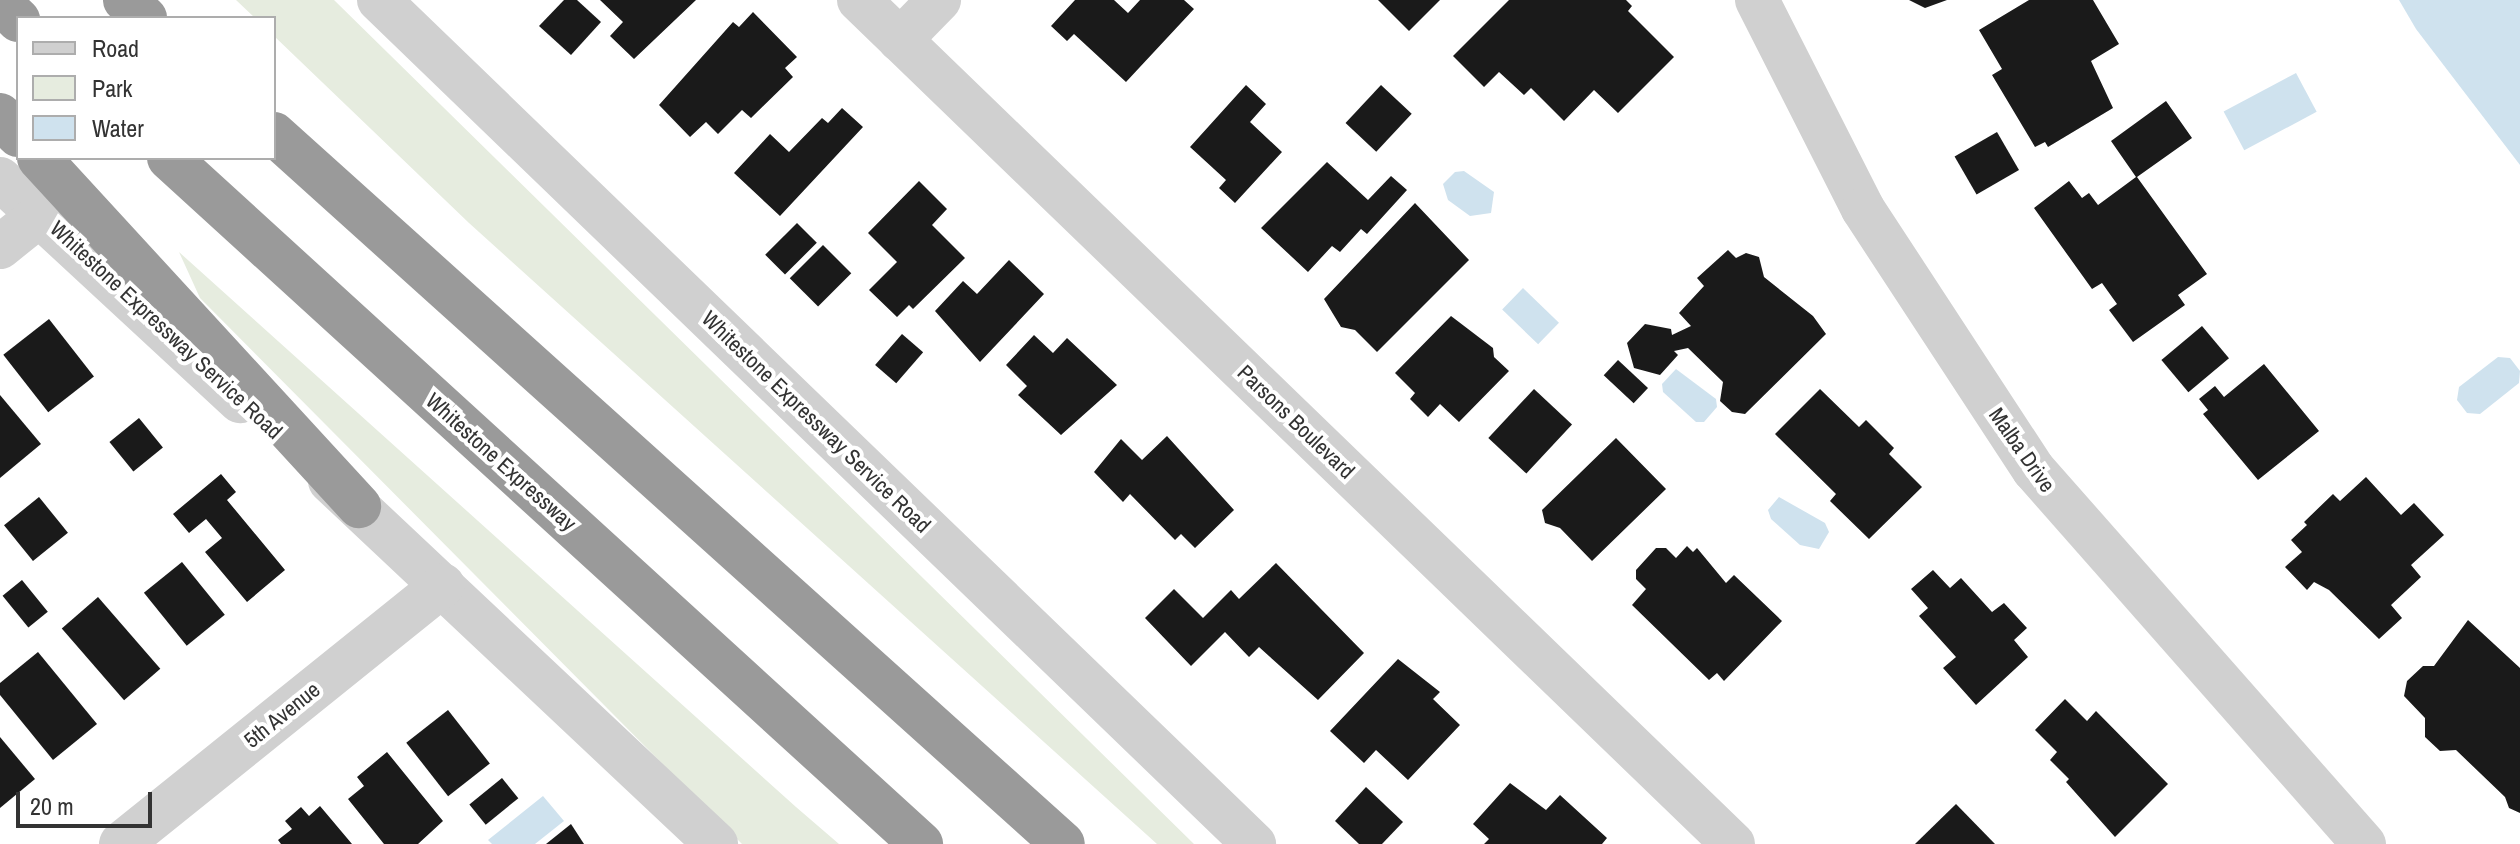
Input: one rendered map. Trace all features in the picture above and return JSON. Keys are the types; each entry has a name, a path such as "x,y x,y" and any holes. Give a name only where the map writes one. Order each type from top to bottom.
{"highway":[{"path":"125,0 143,16"},
{"path":"0,3 16,18"},
{"path":"0,115 16,133"},
{"path":"276,136 1063,844"},
{"path":"41,160 359,506"},
{"name":"Whitestone Expressway","path":"171,160 921,844"}],"street":[{"name":"Whitestone Expressway Service Road","path":"379,0 1254,844"},
{"name":"Parsons Boulevard","path":"859,0 1733,844"},
{"path":"900,40 939,0"},
{"name":"Malba Drive","path":"1757,0 1863,209 2034,470 2364,844"},
{"name":"Whitestone Expressway Service Road","path":"0,179 359,506 716,844"},
{"path":"0,247 40,215"},
{"name":"5th Avenue","path":"121,844 443,585"}],"green space":[{"path":"236,0 334,0 1194,844 1157,844 469,223 276,38 276,16 253,16"},
{"path":"179,252 839,844 742,844 200,298"}],"water":[{"path":"2399,0 2520,0 2520,165 2416,29"},
{"path":"2296,73 2317,112 2244,150 2224,111"},
{"path":"1464,171 1494,192 1491,213 1470,216 1448,200 1443,184 1455,172"},
{"path":"1523,288 1559,323 1538,344 1502,310"},
{"path":"2498,357 2510,358 2520,371 2519,383 2480,414 2467,413 2457,400 2459,387"},
{"path":"1676,369 1716,399 1717,407 1704,422 1696,422 1663,392 1662,384"},
{"path":"1779,497 1825,523 1829,532 1819,549 1800,545 1771,519 1768,510"},
{"path":"543,796 564,821 535,844 492,844 488,840"}],"building":[{"path":"564,0 577,0 601,22 571,55 539,26"},
{"path":"600,0 696,0 634,59 610,36 623,22"},
{"path":"1075,0 1114,0 1128,13 1140,0 1184,0 1194,9 1126,82 1074,34 1067,41 1051,26"},
{"path":"1378,0 1440,0 1409,31"},
{"path":"1509,0 1626,0 1632,6 1628,11 1674,57 1618,113 1594,90 1564,121 1531,88 1524,95 1499,72 1484,87 1453,56"},
{"path":"1909,0 1947,0 1925,8"},
{"path":"2029,0 2093,0 2119,44 2091,61 2113,108 2048,147 2045,142 2035,147 1992,75 2002,69 1979,30"},
{"path":"753,12 797,57 785,68 793,77 751,118 742,110 718,134 706,122 690,137 659,105 733,22 739,27"},
{"path":"1246,85 1266,104 1250,122 1282,152 1235,203 1219,188 1226,180 1190,147"},
{"path":"1381,85 1412,114 1376,152 1346,123"},
{"path":"2166,101 2192,138 2137,177 2207,274 2178,295 2185,305 2133,342 2109,310 2117,304 2102,283 2092,289 2034,208 2069,181 2082,198 2089,193 2098,205 2136,177 2111,141"},
{"path":"842,108 863,127 780,216 734,173 770,134 789,152 822,118 828,123"},
{"path":"1997,132 2019,170 1977,195 1955,156"},
{"path":"1327,162 1368,200 1391,176 1407,190 1367,234 1361,229 1340,252 1332,246 1308,272 1261,228"},
{"path":"919,181 947,209 932,225 965,258 913,309 909,305 897,317 869,290 897,262 868,233"},
{"path":"1415,203 1469,260 1377,352 1355,330 1341,327 1324,299"},
{"path":"797,223 817,243 785,275 765,255"},
{"path":"823,245 851,273 818,307 790,278"},
{"path":"1728,250 1736,258 1746,253 1759,257 1764,277 1813,316 1826,334 1745,414 1732,412 1720,401 1723,382 1688,348 1674,351 1678,355 1660,375 1634,368 1627,343 1645,324 1671,329 1672,335 1691,326 1679,313 1704,286 1697,278"},
{"path":"1009,260 1044,294 980,362 935,311 963,281 977,294"},
{"path":"1451,316 1493,348 1494,357 1509,371 1459,422 1440,404 1428,417 1410,399 1415,393 1395,373"},
{"path":"49,319 94,377 48,412 3,355"},
{"path":"2202,326 2229,358 2188,392 2161,360"},
{"path":"902,334 923,352 896,383 875,365"},
{"path":"1034,335 1053,353 1067,338 1117,385 1061,435 1018,395 1027,386 1006,365"},
{"path":"1618,360 1648,388 1634,403 1604,375"},
{"path":"2264,364 2319,431 2258,480 2203,414 2208,410 2199,399 2215,386 2224,397"},
{"path":"1534,389 1572,424 1526,473 1488,438"},
{"path":"1820,389 1859,427 1866,420 1894,448 1889,454 1922,487 1869,539 1830,501 1836,494 1775,434"},
{"path":"0,395 41,444 0,478"},
{"path":"139,418 163,448 133,471 109,442"},
{"path":"1167,436 1234,510 1195,548 1181,534 1175,540 1130,494 1123,502 1094,472 1121,439 1142,460"},
{"path":"1616,438 1666,489 1592,561 1560,528 1545,523 1542,510"},
{"path":"221,474 236,492 227,500 285,570 247,602 205,552 222,538 206,519 189,533 173,514"},
{"path":"2366,477 2401,515 2414,503 2444,535 2411,565 2421,577 2391,605 2402,618 2379,639 2329,590 2314,582 2307,590 2285,567 2302,552 2291,540 2307,525 2304,522 2333,494 2340,501"},
{"path":"39,497 68,533 33,561 4,525"},
{"path":"1687,546 1693,552 1697,548 1726,583 1734,575 1782,621 1724,681 1717,673 1709,680 1632,605 1646,589 1636,579 1636,570 1656,548 1666,548 1676,558"},
{"path":"182,562 225,615 187,646 144,593"},
{"path":"1276,563 1364,653 1318,700 1259,647 1249,657 1225,632 1191,666 1145,618 1174,589 1203,618 1231,590 1239,599"},
{"path":"1933,570 1950,588 1961,578 1992,612 2004,603 2027,628 2014,640 2028,657 1976,705 1943,668 1956,657 1919,616 1928,608 1911,589"},
{"path":"22,580 48,612 28,628 3,596"},
{"path":"98,597 160,669 124,700 62,628"},
{"path":"2468,620 2520,668 2520,813 2509,808 2505,797 2456,750 2440,751 2425,737 2425,718 2404,696 2407,681 2423,666 2434,666"},
{"path":"38,652 97,724 53,760 0,695 0,683"},
{"path":"1398,659 1440,692 1433,699 1460,725 1408,780 1376,750 1364,763 1330,731"},
{"path":"2065,699 2087,721 2096,711 2168,784 2115,837 2066,782 2069,779 2050,760 2057,752 2035,730"},
{"path":"448,710 490,764 448,796 406,743"},
{"path":"0,737 35,779 0,808"},
{"path":"387,752 443,821 418,844 384,844 348,799 364,786 357,777"},
{"path":"502,778 518,798 486,825 469,804"},
{"path":"1510,783 1546,810 1560,795 1607,838 1602,844 1484,844 1489,839 1473,824"},
{"path":"1366,787 1403,822 1382,844 1359,844 1335,821"},
{"path":"1956,804 1995,844 1915,844"},
{"path":"320,806 352,844 281,844 278,840 292,829 285,821 301,807 309,816"},
{"path":"571,824 584,844 546,844"}]}
